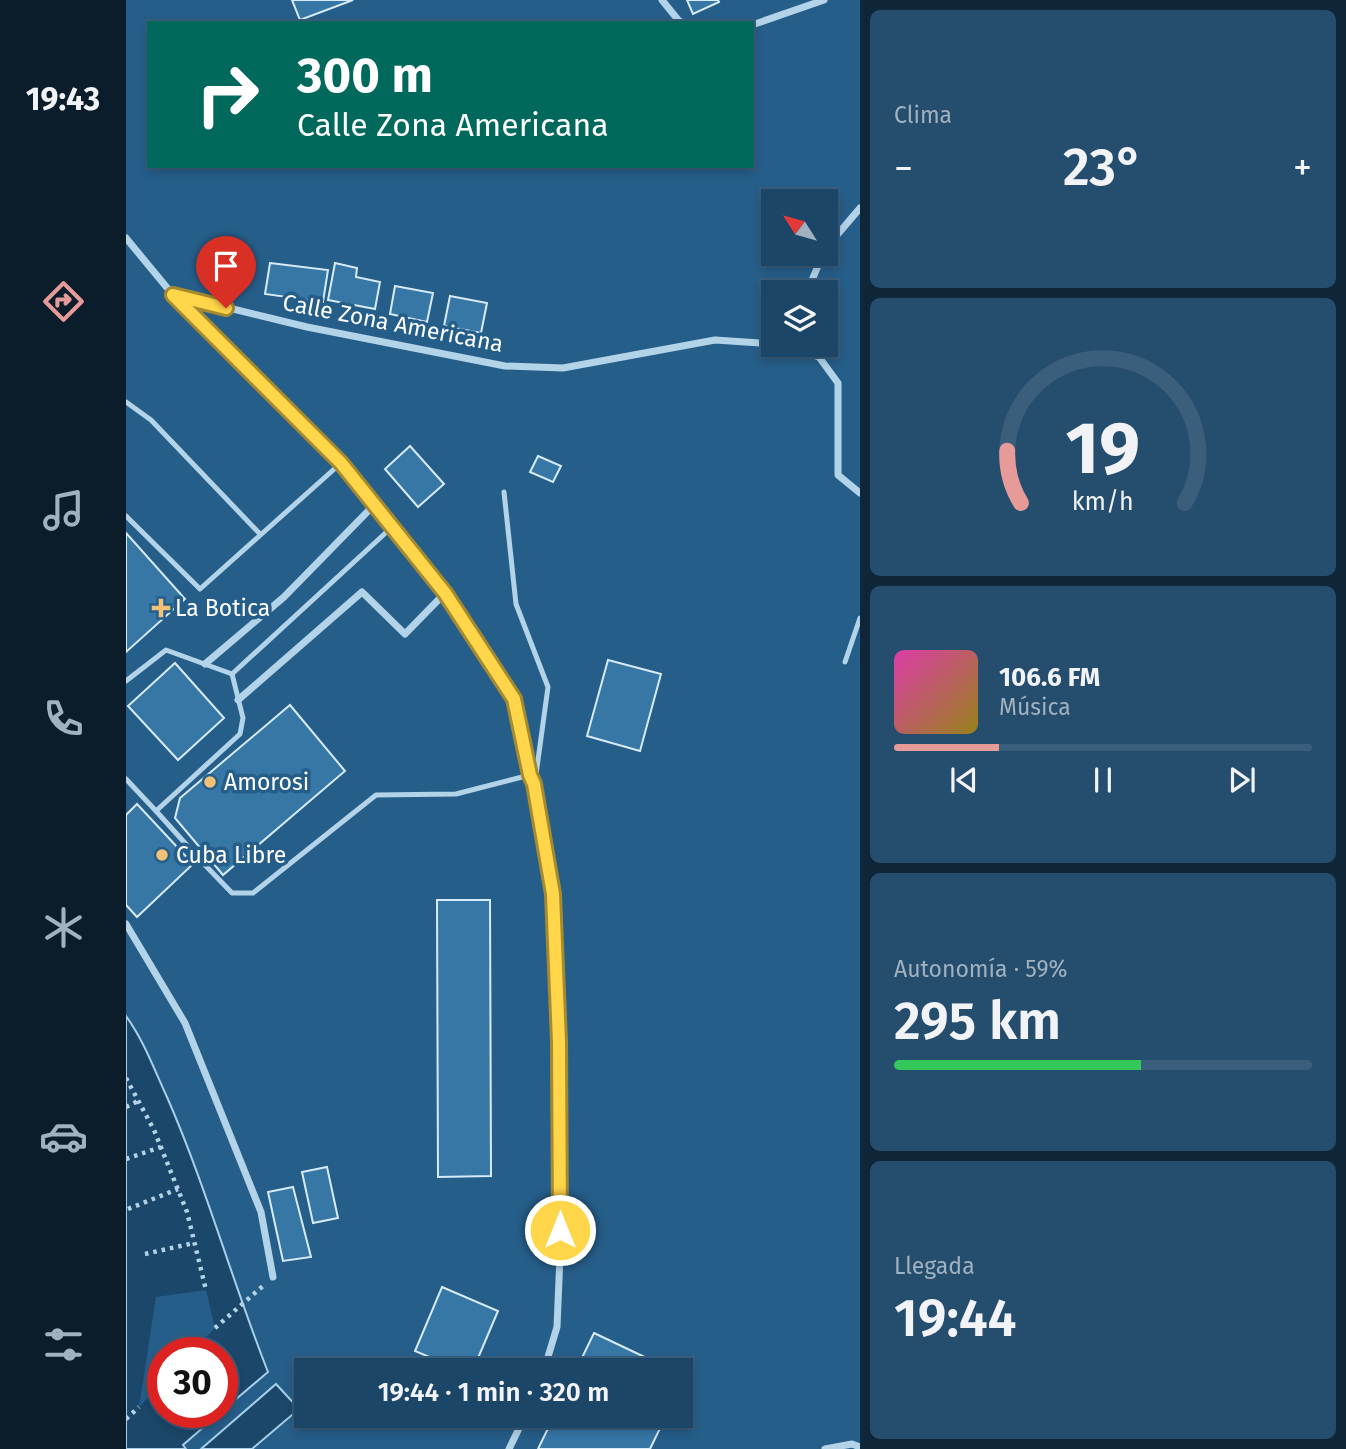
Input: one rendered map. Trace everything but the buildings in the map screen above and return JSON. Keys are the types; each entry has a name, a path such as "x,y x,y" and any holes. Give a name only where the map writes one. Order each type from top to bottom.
{"street":[{"path":"663,0 682,21"},
{"path":"754,24 824,0"},
{"path":"838,233 859,208"},
{"path":"126,238 173,295 341,463 445,593 514,699 534,784 553,894 559,1042 561,1256 557,1327 548,1358"},
{"name":"Calle Zona Americana","path":"173,295 307,327 505,366 563,368 715,340 761,343"},
{"path":"819,357 838,383 838,475 859,492"},
{"path":"205,664 284,597 373,506"},
{"path":"238,700 362,592 405,634 445,593"},
{"path":"126,924 186,1023 261,1212 273,1277"},
{"path":"509,1449 519,1428"},
{"path":"825,1449 852,1444 859,1447"}],"lane":[{"path":"126,402 151,420 260,534"},
{"path":"126,516 200,589 341,463"},
{"path":"504,492 516,604 548,687 534,784"},
{"path":"232,674 392,527"},
{"path":"845,662 859,618"},
{"path":"126,681 166,650 232,674"},
{"path":"156,811 240,734 243,725 232,674"},
{"path":"205,865 232,892 253,893 376,795 456,794 530,775"},
{"path":"126,779 194,853"}],"path":[{"path":"126,1079 161,1147 178,1189 206,1290"},
{"path":"126,1107 138,1101"},
{"path":"126,1159 161,1147"},
{"path":"128,1209 178,1189"},
{"path":"145,1254 194,1243"},
{"path":"215,1328 273,1277"},
{"path":"126,1419 139,1407"}],"water":[{"path":"126,1016 148,1055 181,1131 268,1372 238,1397 238,1337 147,1337 147,1428 203,1428 183,1445 186,1449 126,1449"},
{"path":"276,1384 294,1404 294,1413 252,1449 201,1449 225,1428 238,1428 238,1417"}],"pier":[{"path":"206,1290 215,1328 206,1337 150,1337 156,1297"},
{"path":"147,1355 147,1399 139,1407"}],"place":[{"name":"La Botica","path":"161,608"},
{"name":"Amorosi","path":"210,782"},
{"name":"Cuba Libre","path":"162,855"}],"route":[{"path":"226,308 173,295 341,463 445,593 514,699 534,784 553,894 559,1042 560,1230"}]}
